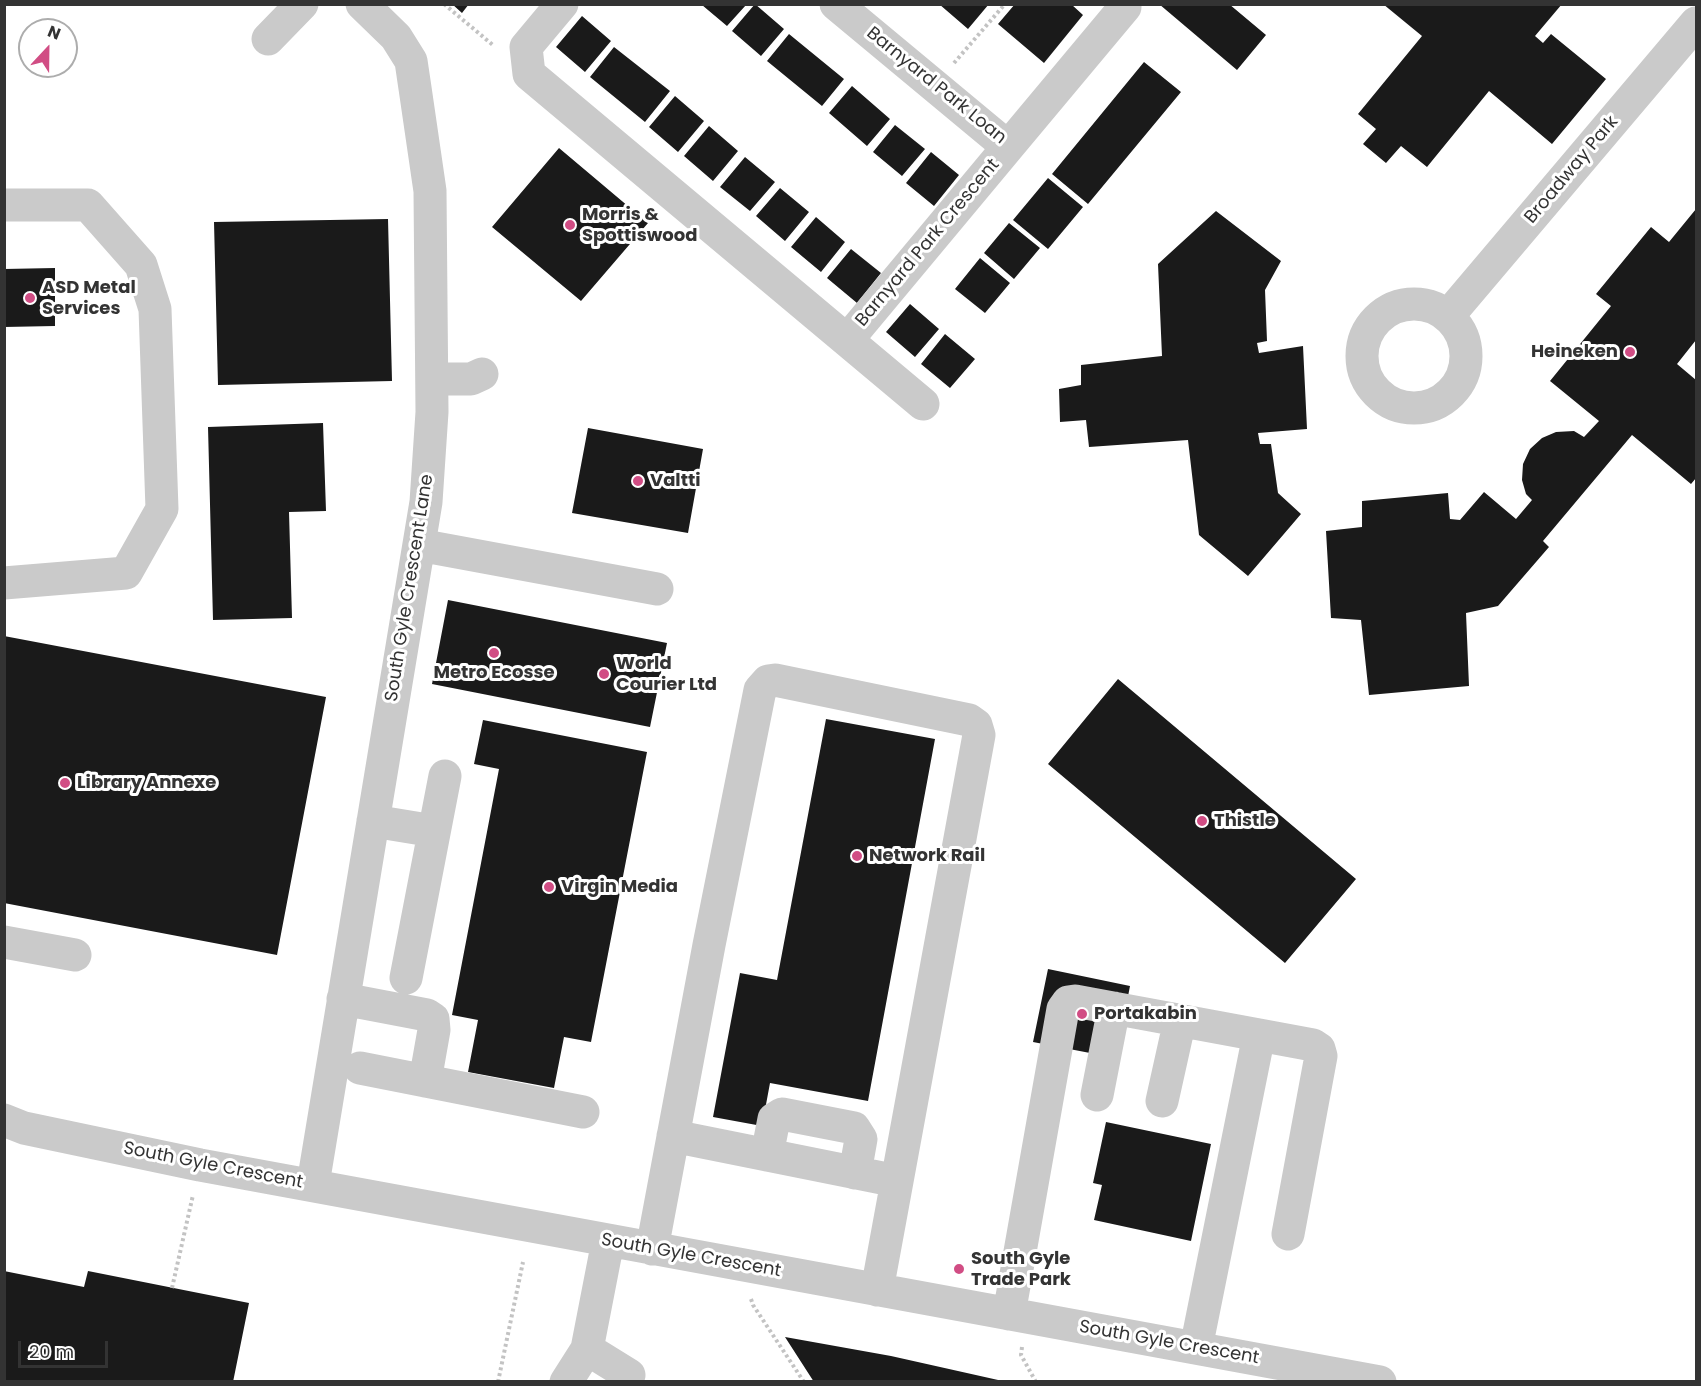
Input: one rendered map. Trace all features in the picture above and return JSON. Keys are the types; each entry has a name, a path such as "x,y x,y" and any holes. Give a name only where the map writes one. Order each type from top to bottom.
{"street":[{"path":"268,39 302,4"},
{"name":"South Gyle Crescent Lane","path":"313,1184 426,502 432,379 430,191 411,61 396,37 362,4"},
{"path":"527,59 526,47 562,4"},
{"name":"Barnyard Park Loan","path":"836,4 1008,147 1123,6"},
{"name":"Broadway Park","path":"1448,316 1696,23"},
{"name":"Barnyard Park Crescent","path":"527,59 529,74 923,404"},
{"name":"Barnyard Park Crescent","path":"848,339 1008,147"},
{"path":"4,205 88,205 141,265 155,309 162,509 126,573 4,584"},
{"path":"432,379 471,379 482,374"},
{"path":"419,545 657,589"},
{"path":"652,1249 760,690 768,681 775,680 969,720 976,725 979,735 877,1290"},
{"path":"406,978 445,776"},
{"path":"373,821 434,831"},
{"path":"4,942 75,955"},
{"path":"343,999 427,1015 433,1019 434,1029 425,1081"},
{"path":"1009,1314 1063,1010 1068,1002 1075,1001 1180,1020 1313,1045 1319,1049 1321,1056 1287,1234"},
{"path":"1097,1095 1114,1008"},
{"path":"1162,1101 1180,1020"},
{"path":"1196,1348 1259,1035"},
{"path":"360,1068 583,1112"},
{"path":"766,1155 774,1119 782,1113 854,1128 861,1139 855,1173"},
{"name":"South Gyle Crescent","path":"4,1120 24,1128 200,1165 1196,1348 1301,1374 1380,1382"},
{"path":"673,1136 897,1181"},
{"path":"566,1382 586,1349 608,1241"},
{"path":"586,1349 629,1374"}],"path":[{"path":"444,4 505,55 527,59"},
{"path":"934,86 1005,4"},
{"path":"172,1288 200,1165"},
{"path":"498,1382 523,1262"},
{"path":"743,1266 753,1305 804,1382"}],"building":[{"path":"452,4 469,4 462,13"},
{"path":"755,4 784,29 761,56 732,31"},
{"path":"939,4 989,4 968,29"},
{"path":"1015,4 1071,4 1083,15 1044,63 998,24"},
{"path":"1159,4 1229,4 1266,35 1237,70"},
{"path":"1383,4 1562,4 1535,36 1543,43 1551,34 1606,79 1552,144 1489,91 1427,167 1401,146 1386,163 1363,144 1376,129 1358,114 1422,36"},
{"path":"702,5 746,5 727,26"},
{"path":"582,16 611,41 585,72 556,47"},
{"path":"789,34 844,79 822,106 767,61"},
{"path":"614,47 670,91 645,122 590,77"},
{"path":"1144,62 1181,92 1088,204 1052,174"},
{"path":"852,86 890,119 867,146 829,113"},
{"path":"675,96 704,121 678,152 649,127"},
{"path":"895,125 925,149 902,176 873,152"},
{"path":"709,126 738,151 713,181 684,156"},
{"name":"Morris & Spottiswood","path":"559,148 648,223 581,301 492,227"},
{"path":"931,152 959,175 934,206 906,183"},
{"path":"745,157 775,182 750,211 720,187"},
{"path":"1048,178 1083,207 1048,249 1013,220"},
{"path":"780,188 809,212 785,241 756,216"},
{"path":"1696,209 1696,340 1677,364 1696,380 1696,478 1691,484 1632,435 1543,541 1549,547 1498,606 1466,613 1469,686 1369,695 1361,620 1331,618 1326,531 1362,527 1362,501 1448,493 1450,519 1460,520 1484,492 1516,519 1532,500 1526,494 1522,480 1523,464 1530,449 1542,438 1556,432 1574,431 1584,437 1599,421 1550,381 1611,306 1596,294 1651,227 1669,242"},
{"path":"1216,211 1281,261 1265,290 1267,341 1257,343 1259,353 1303,346 1307,429 1258,433 1260,444 1271,444 1278,493 1301,514 1248,576 1199,535 1188,440 1089,447 1086,420 1060,422 1059,389 1081,385 1081,365 1162,356 1158,264"},
{"path":"816,217 845,242 821,272 791,247"},
{"path":"388,219 392,381 218,385 214,222"},
{"path":"1009,223 1040,248 1014,279 984,253"},
{"path":"851,249 881,273 857,303 827,278"},
{"path":"980,258 1010,283 985,313 955,289"},
{"name":"ASD Metal Services","path":"55,268 55,326 4,327 4,269"},
{"path":"910,304 939,329 915,357 886,332"},
{"path":"945,334 975,359 950,388 921,364"},
{"path":"323,423 326,511 289,512 292,618 213,620 208,427"},
{"name":"Valtti","path":"588,428 703,449 688,533 572,513"},
{"path":"448,600 667,643 650,727 432,684"},
{"path":"4,636 326,697 277,955 4,903"},
{"name":"Thistle","path":"1118,679 1356,879 1285,963 1048,764"},
{"name":"Network Rail","path":"826,719 935,739 868,1101 770,1083 762,1126 713,1117 740,973 777,980"},
{"name":"Virgin Media","path":"483,720 647,752 591,1042 564,1037 554,1088 468,1072 478,1020 452,1015 499,769 474,764"},
{"name":"Portakabin","path":"1048,969 1130,986 1116,1058 1033,1042"},
{"path":"1106,1122 1211,1144 1191,1241 1094,1220 1102,1185 1093,1183"},
{"path":"4,1271 84,1287 88,1271 249,1303 233,1382 4,1382"},
{"path":"785,1337 891,1356 1007,1382 814,1382"}],"place":[{"name":"Morris & Spottiswood","path":"570,225"},
{"name":"ASD Metal Services","path":"30,298"},
{"name":"Heineken","path":"1630,352"},
{"name":"Valtti","path":"638,481"},
{"name":"Metro Ecosse","path":"494,653"},
{"name":"World Courier Ltd","path":"604,674"},
{"name":"Library Annexe","path":"65,783"},
{"name":"Thistle","path":"1202,821"},
{"name":"Network Rail","path":"857,856"},
{"name":"Virgin Media","path":"549,887"},
{"name":"Portakabin","path":"1082,1014"},
{"name":"South Gyle Trade Park","path":"959,1269"}]}
